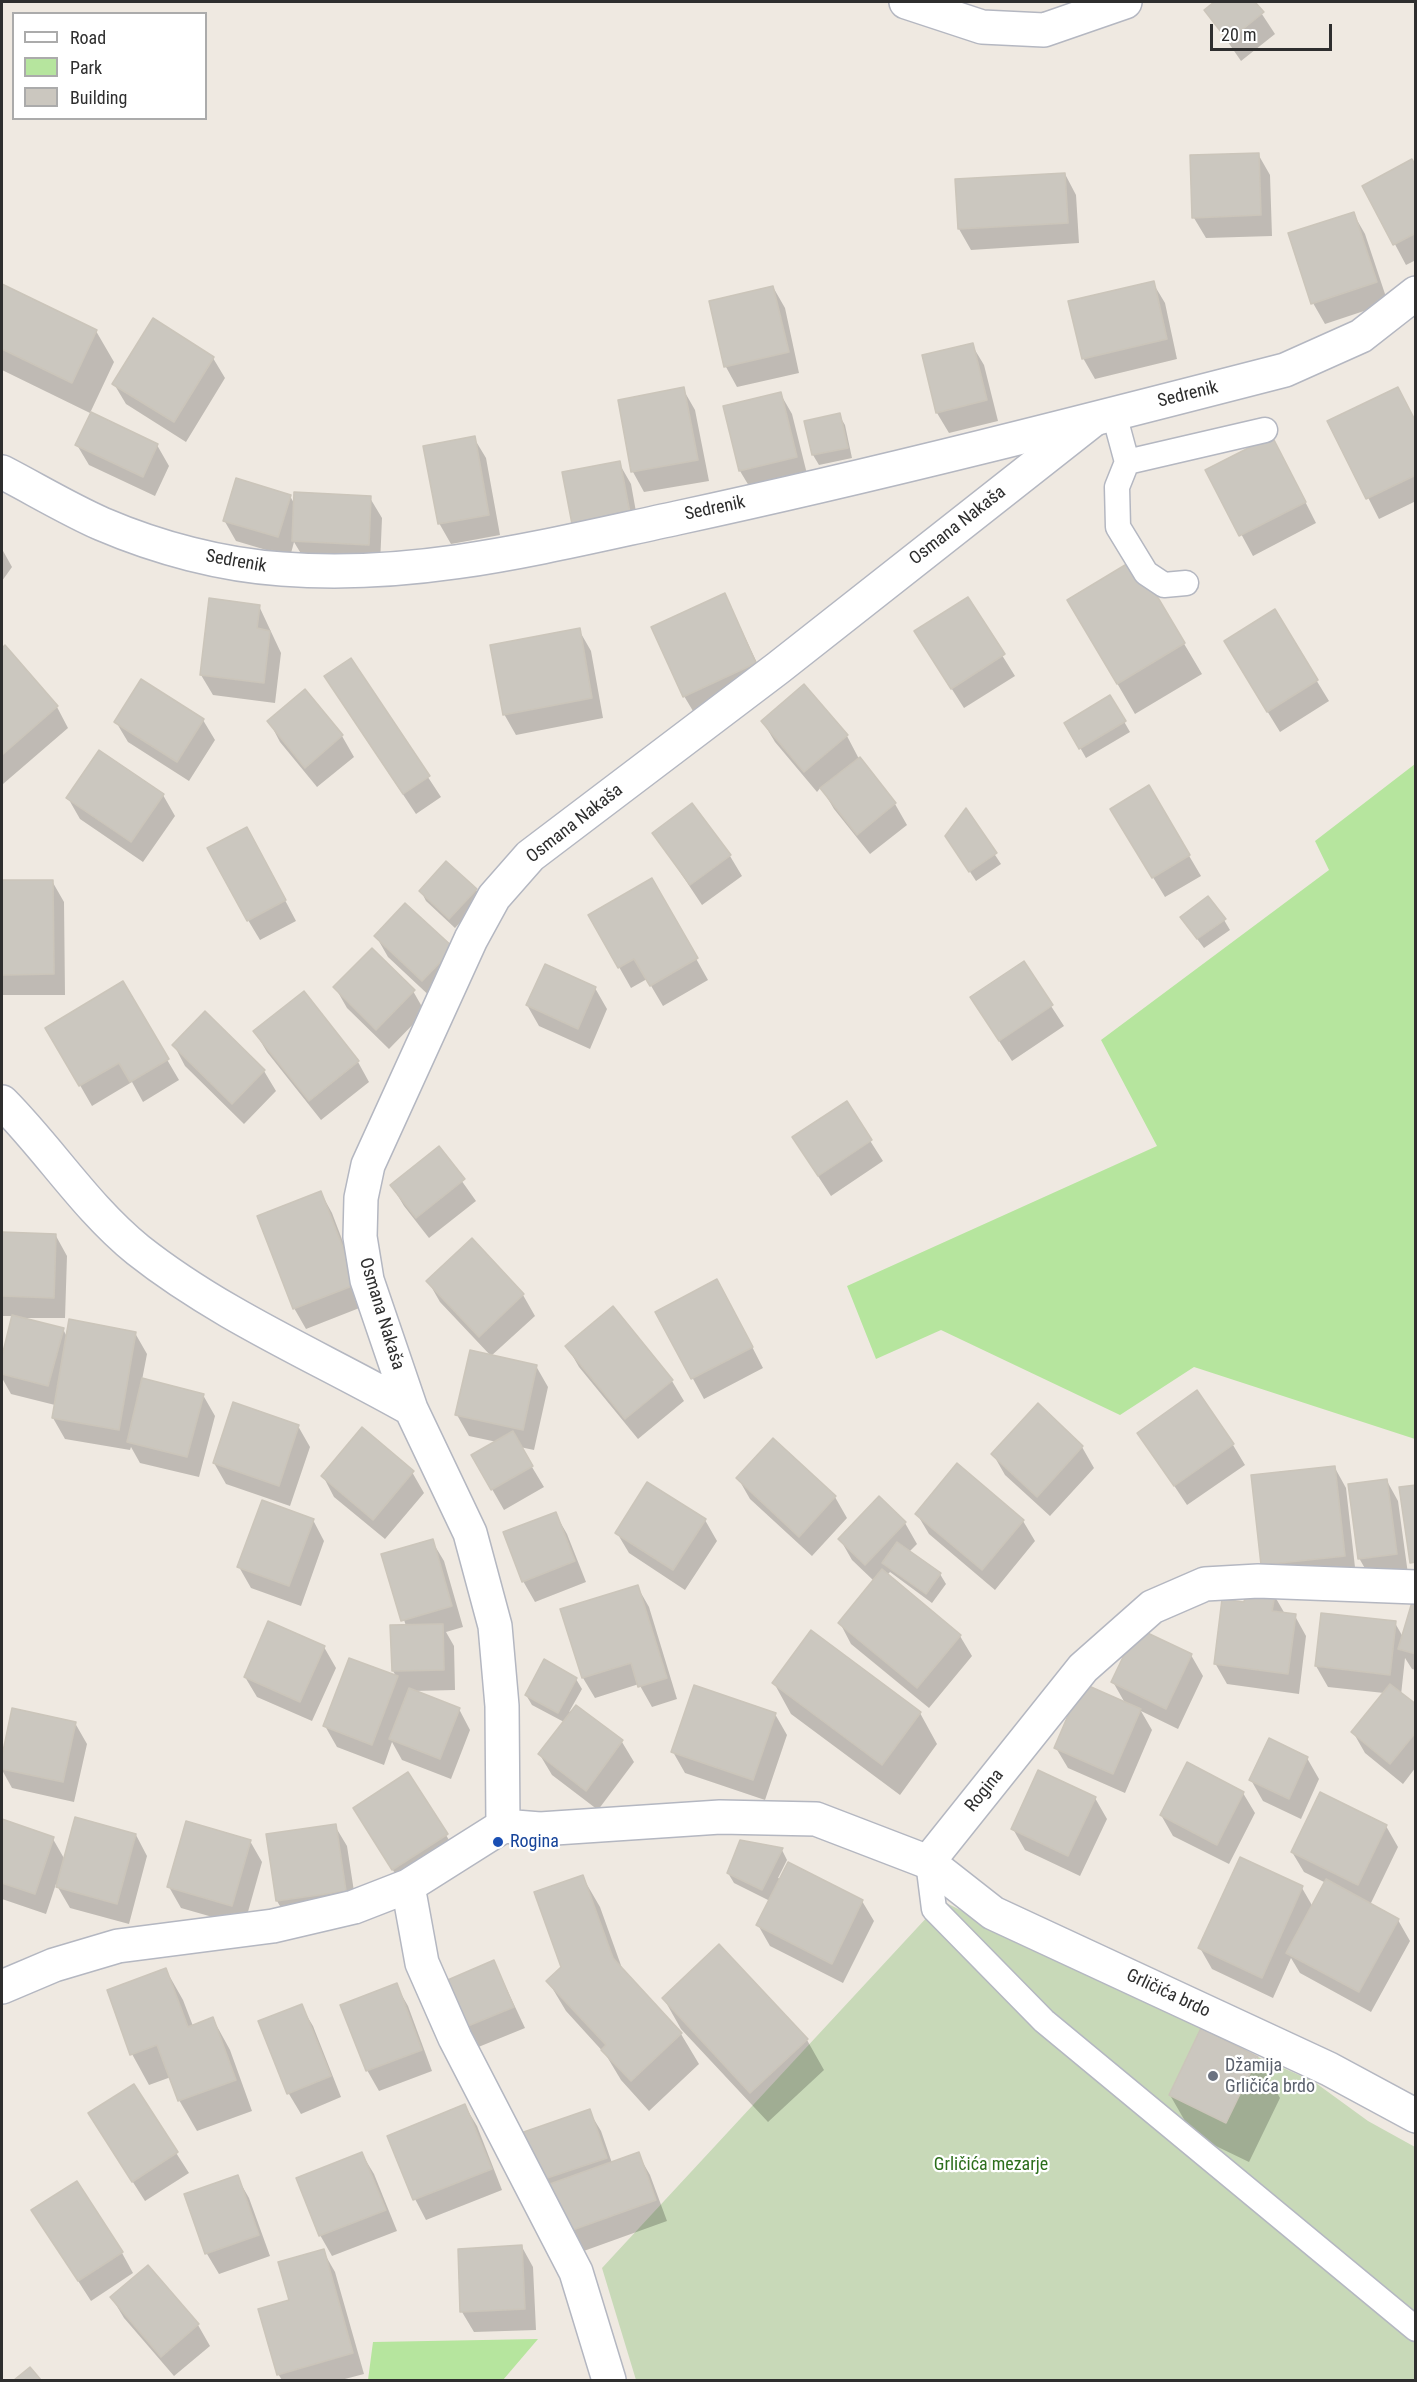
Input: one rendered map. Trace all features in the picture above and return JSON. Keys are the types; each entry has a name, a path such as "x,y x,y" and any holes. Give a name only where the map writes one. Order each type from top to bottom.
{"street":[{"path":"906,2 982,27 1044,30 1125,2"},
{"name":"Sedrenik","path":"2,472 102,524 157,544 214,559 280,569 394,571 474,562 762,499 1104,417 1285,370 1361,336 1416,293"},
{"name":"Osmana Nakaša","path":"503,1826 502,1706 495,1626 470,1533 411,1409 367,1280 360,1237 361,1198 369,1165 471,939 494,897 530,856 1104,417"},
{"name":"Osmana Nakaša","path":"2,1102 90,1203 138,1249 244,1318 411,1409"},
{"name":"Rogina","path":"928,1862 1083,1668 1152,1607 1205,1584 1258,1581 1416,1587"},
{"path":"2,1987 54,1965 118,1946 273,1926 354,1907 408,1886 503,1826 540,1829 720,1817 816,1819 928,1862"},
{"name":"Grličića brdo","path":"928,1862 993,1913 1329,2069 1416,2116"},
{"path":"408,1886 422,1964 455,2038 576,2272 609,2380"}],"lane":[{"path":"1104,417 1127,462 1117,488 1118,527 1146,573 1164,585 1186,583"},
{"path":"1127,462 1265,430"},
{"path":"928,1862 934,1909 1044,2021 1416,2329"}],"green space":[{"path":"1415,764 1415,1439 1194,1367 1120,1415 941,1330 876,1359 847,1286 1157,1146 1101,1040 1329,870 1315,841"},
{"name":"Grličića mezarje","path":"942,1901 1258,2057 1313,2081 1368,2121 1415,2147 1415,2380 636,2380 602,2268"},
{"path":"538,2339 503,2380 368,2380 373,2342"}],"building":[{"path":"1214,2 1255,2 1264,12 1228,41 1204,10"},
{"path":"1259,153 1261,215 1192,218 1190,155"},
{"path":"1412,159 1416,166 1416,233 1393,245 1362,186"},
{"path":"1065,173 1068,223 958,229 955,179"},
{"path":"1354,212 1377,282 1311,304 1288,233"},
{"path":"1154,281 1167,339 1082,359 1068,301"},
{"path":"2,284 97,330 72,383 2,349"},
{"path":"773,286 789,352 724,367 709,301"},
{"path":"153,318 214,357 174,422 112,384"},
{"path":"973,343 987,400 936,413 922,355"},
{"path":"684,387 698,460 631,472 618,400"},
{"path":"1398,387 1416,422 1416,475 1366,499 1327,421"},
{"path":"781,392 797,457 739,471 723,406"},
{"path":"91,412 158,444 143,477 75,445"},
{"path":"840,413 848,448 812,455 804,421"},
{"path":"475,436 489,515 438,524 423,446"},
{"path":"1272,436 1306,502 1239,536 1205,470"},
{"path":"620,461 630,513 572,524 562,472"},
{"path":"236,478 291,495 278,537 223,521"},
{"path":"294,492 371,496 369,545 292,541"},
{"path":"1135,559 1185,643 1117,684 1067,600"},
{"path":"725,593 756,663 683,697 651,627"},
{"path":"968,597 1005,654 951,689 914,631"},
{"path":"209,598 260,605 257,628 270,631 264,683 200,675"},
{"path":"1275,609 1318,680 1267,712 1224,641"},
{"path":"580,628 592,698 503,715 490,645"},
{"path":"5,645 58,706 2,755 2,648"},
{"path":"351,658 430,776 403,794 324,676"},
{"path":"141,679 204,719 177,762 114,722"},
{"path":"804,684 848,735 804,772 761,721"},
{"path":"305,689 343,735 305,768 267,721"},
{"path":"1110,695 1126,721 1079,749 1064,723"},
{"path":"99,750 164,794 131,842 66,798"},
{"path":"860,757 896,803 857,835 820,788"},
{"path":"1149,785 1190,855 1152,878 1110,809"},
{"path":"692,803 731,855 690,885 652,833"},
{"path":"966,808 997,853 969,872 945,836"},
{"path":"247,827 286,900 247,921 207,848"},
{"path":"446,861 477,889 449,919 419,891"},
{"path":"652,878 698,958 650,986 634,959 618,968 588,915"},
{"path":"2,880 53,880 54,974 2,975"},
{"path":"1208,896 1226,919 1197,939 1180,917"},
{"path":"405,903 454,948 422,981 374,936"},
{"path":"372,948 415,990 376,1030 333,987"},
{"path":"1024,961 1053,1005 999,1041 970,997"},
{"path":"545,964 596,987 578,1029 526,1005"},
{"path":"123,981 169,1059 130,1082 119,1063 79,1086 45,1028"},
{"path":"304,991 359,1061 309,1101 253,1031"},
{"path":"205,1011 265,1070 232,1104 172,1045"},
{"path":"847,1101 872,1140 818,1176 792,1137"},
{"path":"439,1146 465,1179 416,1218 390,1185"},
{"path":"321,1191 357,1284 293,1309 257,1216"},
{"path":"2,1232 56,1234 54,1298 2,1296"},
{"path":"472,1238 524,1294 479,1337 426,1281"},
{"path":"717,1279 753,1347 691,1379 655,1312"},
{"path":"613,1306 673,1380 625,1419 565,1346"},
{"path":"12,1315 64,1328 48,1386 2,1374 2,1356"},
{"path":"69,1319 136,1332 119,1430 52,1418"},
{"path":"470,1350 537,1365 523,1430 455,1415"},
{"path":"142,1378 204,1394 187,1457 127,1442"},
{"path":"1197,1390 1234,1444 1174,1486 1137,1433"},
{"path":"233,1402 299,1425 279,1486 213,1463"},
{"path":"1038,1403 1083,1446 1037,1497 991,1454"},
{"path":"362,1427 414,1471 373,1520 321,1476"},
{"path":"513,1431 533,1466 491,1490 471,1455"},
{"path":"773,1438 836,1496 799,1537 736,1478"},
{"path":"957,1463 1024,1520 982,1570 915,1514"},
{"path":"1335,1466 1345,1556 1261,1565 1251,1475"},
{"path":"1387,1479 1397,1554 1358,1559 1348,1484"},
{"path":"647,1482 706,1519 673,1570 615,1533"},
{"path":"1416,1485 1416,1562 1410,1563 1399,1487"},
{"path":"879,1496 906,1522 865,1565 838,1539"},
{"path":"262,1500 314,1519 289,1586 237,1567"},
{"path":"556,1512 575,1561 522,1582 503,1532"},
{"path":"433,1539 452,1606 401,1621 381,1554"},
{"path":"897,1542 941,1573 926,1594 882,1563"},
{"path":"882,1569 961,1635 917,1688 838,1623"},
{"path":"638,1585 667,1678 638,1687 631,1663 582,1678 560,1609"},
{"path":"1246,1590 1275,1594 1272,1611 1296,1614 1288,1674 1214,1664 1222,1599 1244,1602"},
{"path":"1412,1602 1416,1603 1416,1654 1398,1649"},
{"path":"1321,1613 1396,1621 1390,1675 1315,1666"},
{"path":"268,1621 325,1646 300,1702 244,1677"},
{"path":"443,1624 444,1670 392,1671 390,1625"},
{"path":"1137,1628 1192,1654 1166,1709 1111,1682"},
{"path":"811,1630 921,1712 882,1765 772,1683"},
{"path":"349,1658 398,1676 372,1745 323,1726"},
{"path":"544,1659 577,1678 558,1713 525,1695"},
{"path":"1082,1683 1141,1709 1113,1774 1054,1748"},
{"path":"1390,1684 1416,1704 1416,1732 1390,1764 1351,1732"},
{"path":"694,1685 776,1713 753,1780 671,1752"},
{"path":"409,1688 460,1708 440,1759 389,1739"},
{"path":"576,1705 623,1740 586,1791 538,1754"},
{"path":"12,1708 76,1722 63,1782 2,1769 2,1756"},
{"path":"1269,1738 1308,1757 1289,1799 1249,1780"},
{"path":"1187,1762 1244,1792 1217,1845 1160,1815"},
{"path":"1038,1770 1096,1797 1068,1856 1011,1829"},
{"path":"408,1772 448,1834 392,1870 353,1808"},
{"path":"1320,1792 1387,1825 1358,1885 1291,1852"},
{"path":"75,1817 136,1834 117,1904 56,1887"},
{"path":"2,1819 54,1837 35,1894 2,1883"},
{"path":"186,1821 251,1840 232,1906 167,1887"},
{"path":"336,1824 346,1891 276,1901 266,1834"},
{"path":"740,1840 783,1848 762,1890 727,1873"},
{"path":"1240,1857 1303,1886 1262,1978 1198,1948"},
{"path":"788,1862 863,1900 832,1964 756,1925"},
{"path":"583,1875 613,1958 682,2033 631,2081 601,2050 606,2045 546,1981 561,1967 534,1892"},
{"path":"1326,1879 1399,1919 1359,1992 1286,1953"},
{"path":"719,1944 808,2039 750,2093 662,1998"},
{"path":"494,1960 514,2007 463,2028 443,1982"},
{"path":"166,1968 188,2027 213,2017 236,2080 178,2101 157,2045 130,2055 107,1990"},
{"path":"397,1983 422,2050 366,2071 340,2005"},
{"path":"302,2004 331,2076 287,2094 258,2021"},
{"name":"Džamija Grličića brdo","path":"1201,2028 1258,2057 1226,2123 1169,2095"},
{"path":"134,2084 178,2152 132,2182 88,2113"},
{"path":"465,2104 492,2169 413,2200 387,2136"},
{"path":"590,2109 607,2158 535,2182 518,2134"},
{"path":"362,2152 386,2210 319,2236 296,2178"},
{"path":"639,2152 656,2200 567,2232 550,2184"},
{"path":"238,2175 259,2235 205,2254 184,2194"},
{"path":"77,2181 123,2252 78,2281 31,2210"},
{"path":"522,2245 525,2309 460,2312 458,2249"},
{"path":"324,2249 353,2353 277,2375 258,2309 289,2300 278,2262"},
{"path":"148,2265 199,2324 161,2357 110,2297"},
{"path":"30,2367 41,2380 14,2380"}],"place":[{"name":"Rogina","path":"498,1842"},
{"name":"Džamija Grličića brdo","path":"1213,2076"}]}
